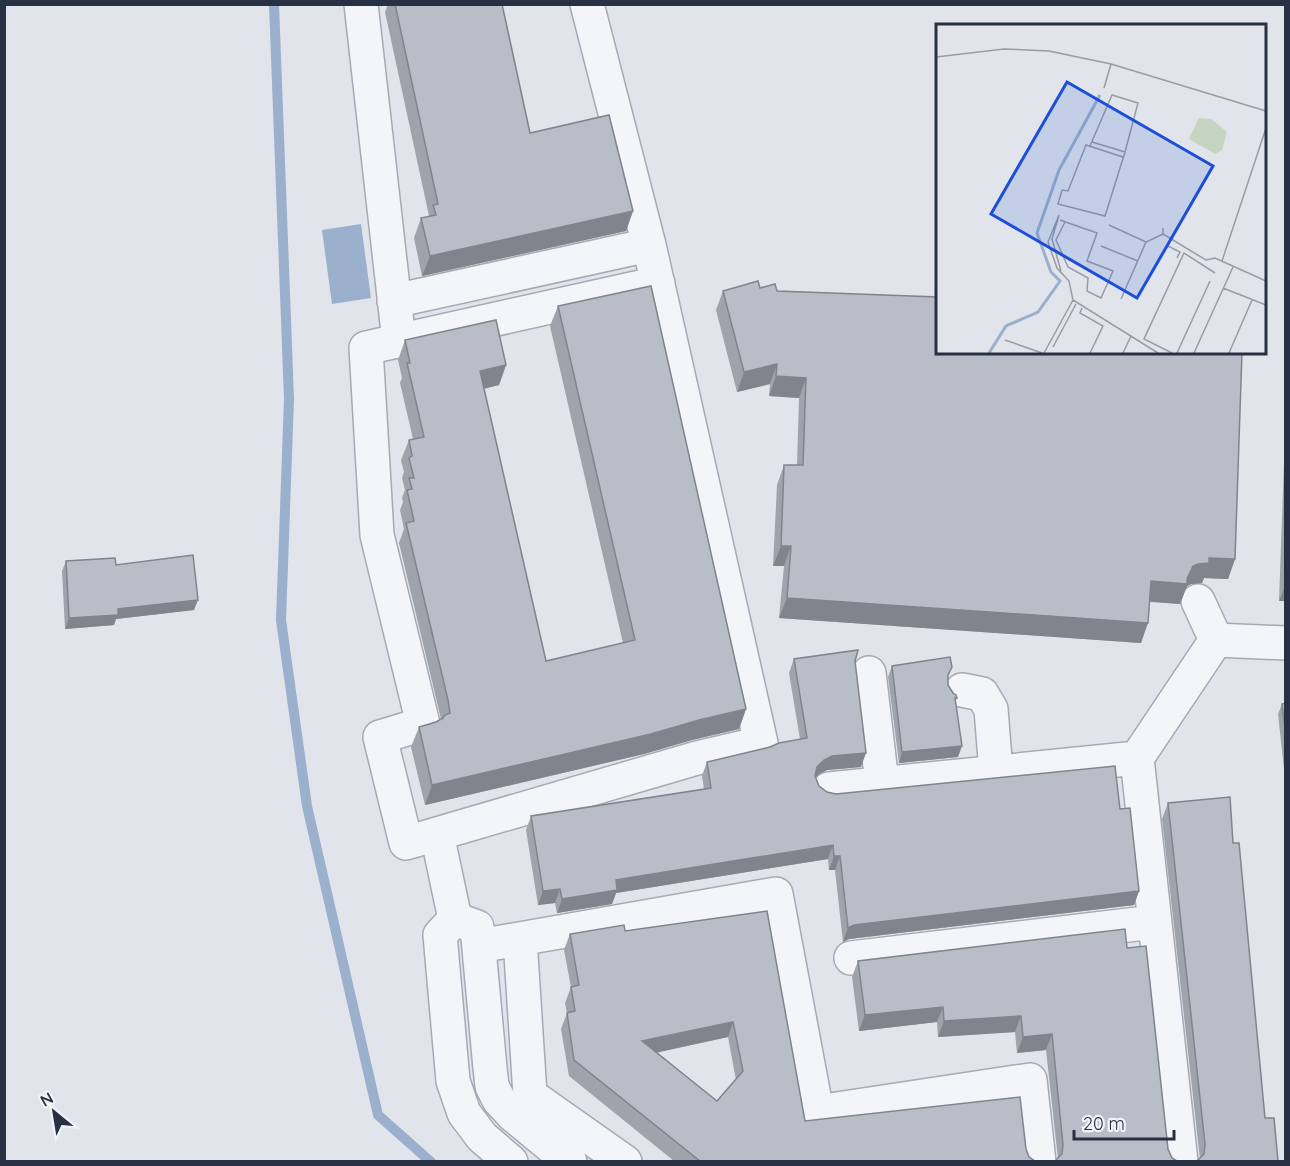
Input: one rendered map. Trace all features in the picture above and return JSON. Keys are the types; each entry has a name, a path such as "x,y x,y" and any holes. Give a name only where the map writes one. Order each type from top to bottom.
{"street":[{"path":"361,4 399,341"},
{"path":"587,4 658,283 761,743 697,758 406,843 380,737 423,724 377,534 366,348 658,283"},
{"path":"394,301 649,245"},
{"path":"1197,601 1216,640"},
{"path":"1216,640 1286,643"},
{"path":"1181,1161 1137,758 1216,640"},
{"path":"869,673 882,783"},
{"path":"962,690 982,694 991,709 996,772"},
{"path":"829,789 1137,758"},
{"path":"437,834 455,919"},
{"path":"479,946 776,894 817,1112 1030,1080 1039,1161"},
{"path":"455,919 477,927 492,1086 499,1100 513,1115 570,1161"},
{"path":"455,919 440,935 453,1081 464,1113 482,1137 511,1161"},
{"path":"851,958 1154,922"},
{"path":"520,939 530,1095 625,1161"}],"water":[{"path":"361,224 371,298 332,304 322,230"}],"building":[{"path":"395,4 502,4 530,133 609,115 633,211 430,256 421,218 436,215 433,205 438,204"},
{"path":"758,281 760,288 775,284 777,291 936,297 936,354 1242,354 1235,559 1209,558 1209,563 1193,566 1187,584 1151,581 1148,623 787,598 791,546 781,546 784,465 803,465 806,378 776,376 777,364 744,372 723,291"},
{"path":"651,286 746,709 651,734 432,785 419,727 436,722 450,713 406,523 414,521 407,490 412,489 409,478 414,478 409,458 412,456 409,440 424,437 407,363 410,363 405,340 496,320 506,365 480,371 546,661 635,640 558,306"},
{"path":"193,555 198,600 118,609 118,615 69,618 66,561 115,558 116,565"},
{"path":"858,650 855,661 866,753 832,756 824,760 817,767 815,776 819,786 827,792 836,794 1115,766 1120,809 1130,808 1139,891 854,925 848,928 840,856 834,856 833,845 616,880 617,890 562,899 560,889 543,891 531,816 711,788 707,762 807,738 794,659"},
{"path":"950,657 952,667 948,675 948,685 957,698 955,698 962,746 902,752 892,666"},
{"path":"1286,703 1286,737 1282,704"},
{"path":"1230,797 1233,843 1239,843 1265,1118 1274,1118 1278,1161 1197,1161 1204,1154 1205,1144 1168,803"},
{"path":"767,911 805,1121 1020,1097 1026,1149 1029,1157 1035,1161 700,1161 574,1060 567,1013 575,1011 571,987 579,985 570,934 624,925 625,931","holes":["733,1022 743,1071 717,1101 642,1041"]},
{"path":"1125,929 1127,948 1146,946 1168,1149 1172,1158 1177,1161 1055,1161 1062,1154 1063,1145 1052,1034 1023,1037 1021,1016 944,1021 943,1007 865,1015 858,961"}],"waterway":[{"path":"274,4 289,399 281,620 307,806 378,1115 431,1162"}]}
